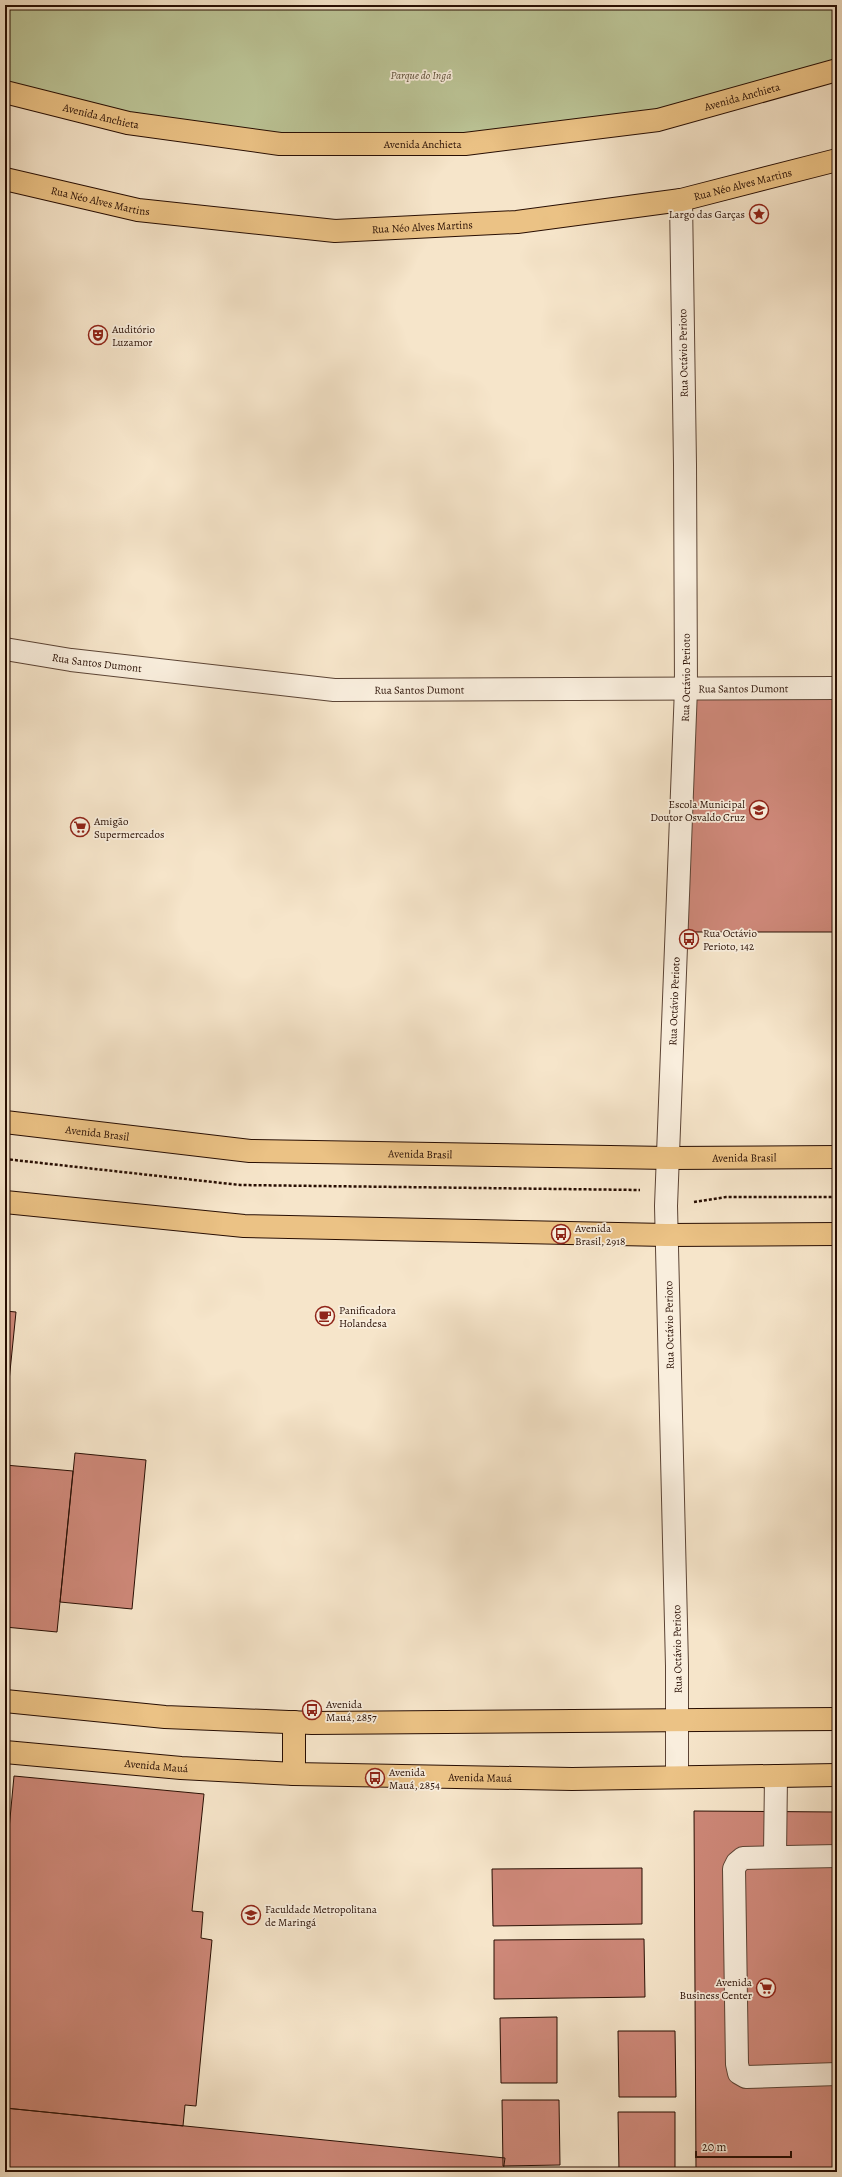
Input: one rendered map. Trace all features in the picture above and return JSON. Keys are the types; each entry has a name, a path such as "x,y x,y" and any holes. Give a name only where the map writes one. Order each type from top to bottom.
{"main road":[{"name":"Avenida Anchieta","path":"5,92 128,123 280,144 465,144 658,120 837,70"},
{"name":"Rua Néo Alves Martins","path":"5,179 138,210 335,231 517,222 681,200 837,160"},
{"name":"Avenida Brasil","path":"5,1122 250,1151 668,1158 837,1157"},
{"path":"5,1202 244,1226 666,1235 837,1234"},
{"path":"5,1702 165,1717 294,1722 678,1722 837,1719"},
{"path":"294,1722 294,1774"},
{"name":"Avenida Mauá","path":"5,1752 182,1768 294,1774 572,1779 837,1775"}],"street":[{"name":"Rua Octávio Perioto","path":"677,1777 678,1722 666,1206 686,688 685,464 681,200"},
{"name":"Rua Santos Dumont","path":"5,649 71,660 334,690 837,688"},
{"path":"775,1856 776,1776"},
{"path":"837,1856 775,1856 744,1858 737,1863 734,1869 737,2064 739,2073 746,2077 837,2074"}],"path":[{"path":"5,1159 240,1185 647,1190 666,1206 726,1197 837,1197"}],"green space":[{"name":"Parque do Ingá","path":"5,5 837,5 837,70 658,120 465,144 280,144 5,92"}],"building":[{"name":"Escola Municipal Doutor Osvaldo Cruz","path":"686,688 837,688 837,932 677,932"},
{"path":"5,1311 16,1312 5,1421"},
{"path":"75,1453 146,1460 132,1609 60,1602"},
{"path":"5,1465 73,1471 57,1632 5,1627"},
{"path":"14,1776 204,1794 192,1911 203,1912 201,1938 212,1940 196,2106 185,2105 183,2126 5,2108 5,1872"},
{"name":"Avenida Business Center","path":"694,1811 837,1812 837,2172 696,2172"},
{"path":"642,1868 642,1924 493,1926 492,1869"},
{"path":"644,1939 645,1997 494,1999 494,1940"},
{"path":"557,2017 557,2083 501,2083 500,2018"},
{"path":"618,2031 675,2031 676,2097 619,2097"},
{"path":"502,2100 559,2100 560,2165 503,2166"},
{"path":"5,2108 505,2158 503,2172 5,2172"},
{"path":"618,2112 675,2112 675,2172 619,2172"}],"place":[{"name":"Largo das Garças","path":"759,214"},
{"name":"Auditório Luzamor","path":"98,335"},
{"name":"Escola Municipal Doutor Osvaldo Cruz","path":"759,810"},
{"name":"Amigão Supermercados","path":"80,827"},
{"name":"Rua Octávio Perioto, 142","path":"689,939"},
{"name":"Avenida Brasil, 2918","path":"561,1234"},
{"name":"Panificadora Holandesa","path":"325,1316"},
{"name":"Avenida Mauá, 2857","path":"312,1710"},
{"name":"Avenida Mauá, 2854","path":"375,1778"},
{"name":"Faculdade Metropolitana de Maringá","path":"251,1915"},
{"name":"Avenida Business Center","path":"766,1988"}]}
